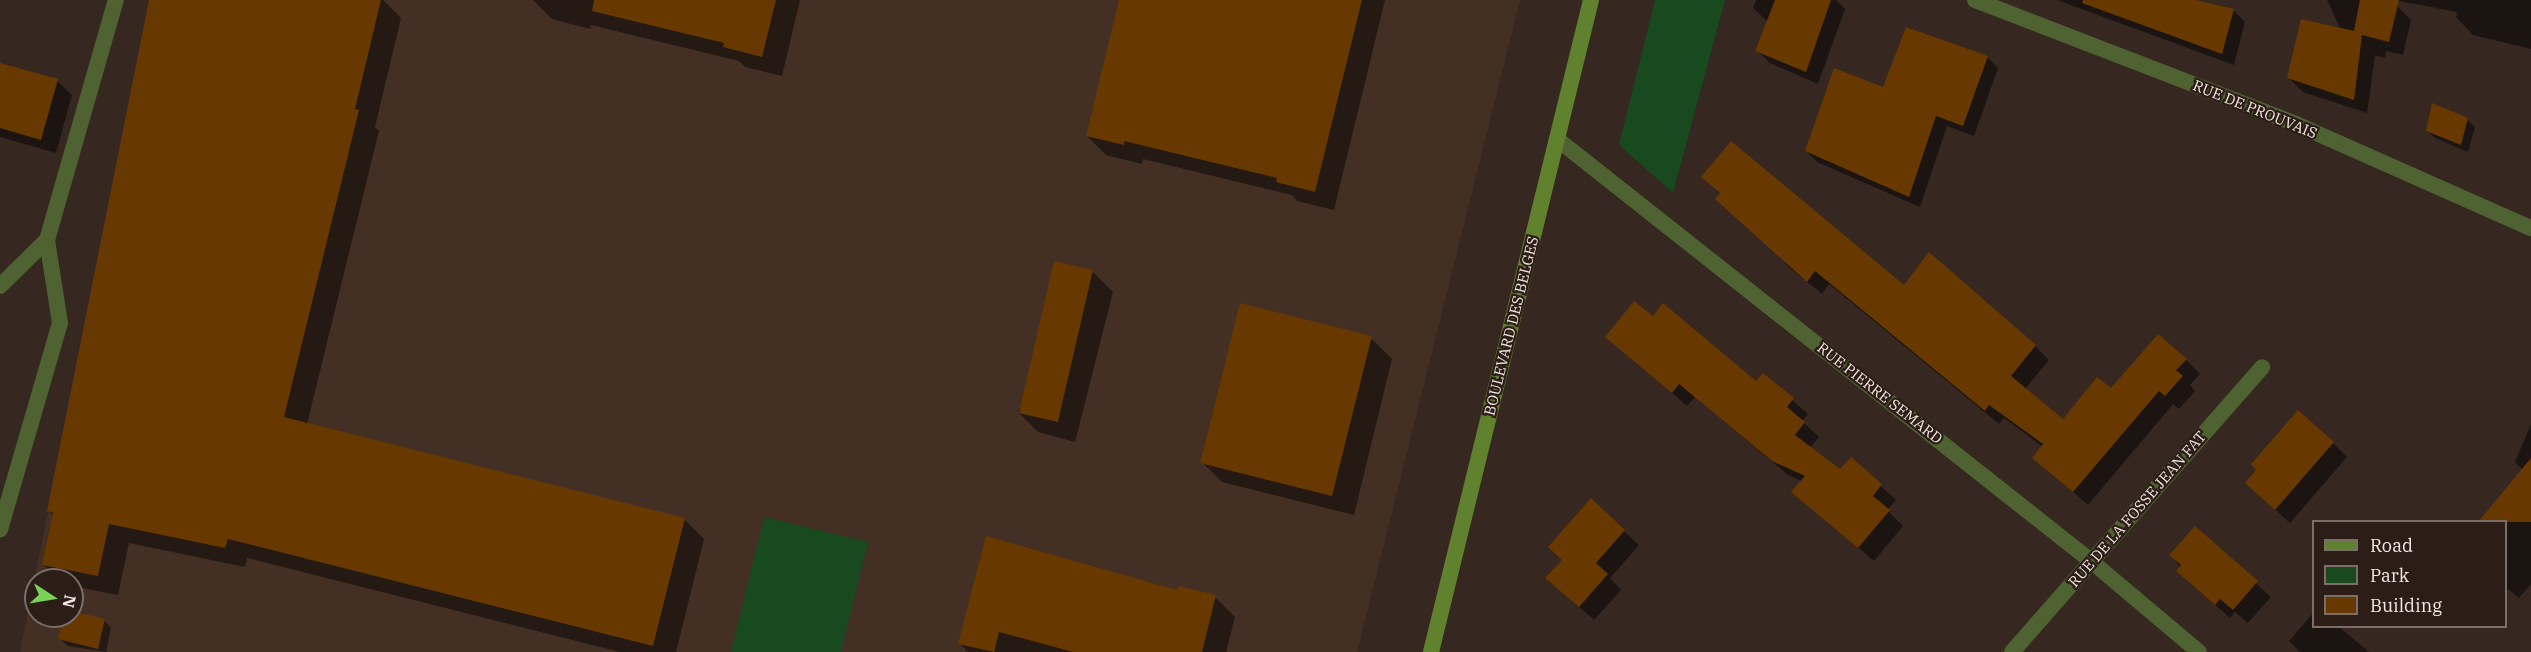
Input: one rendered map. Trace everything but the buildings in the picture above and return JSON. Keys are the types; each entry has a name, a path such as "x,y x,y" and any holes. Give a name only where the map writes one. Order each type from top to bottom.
{"main road":[{"name":"BOULEVARD DES BELGES","path":"1431,652 1591,0"}],"street":[{"path":"0,529 60,323 46,240 116,0"},
{"name":"RUE DE PROUVAIS","path":"1975,0 2296,124 2531,228"},
{"name":"RUE PIERRE SEMARD","path":"1557,139 2091,561 2199,652"},
{"path":"0,286 46,240"},
{"name":"RUE DE LA FOSSE JEAN FAT","path":"2012,652 2262,367"}],"shaded area":[{"path":"151,0 1520,0 1357,652 20,652 25,628 84,628 84,568 37,568"}],"green space":[{"path":"1655,0 1725,0 1673,193 1619,145"},
{"path":"764,517 868,542 841,652 731,652"}]}
